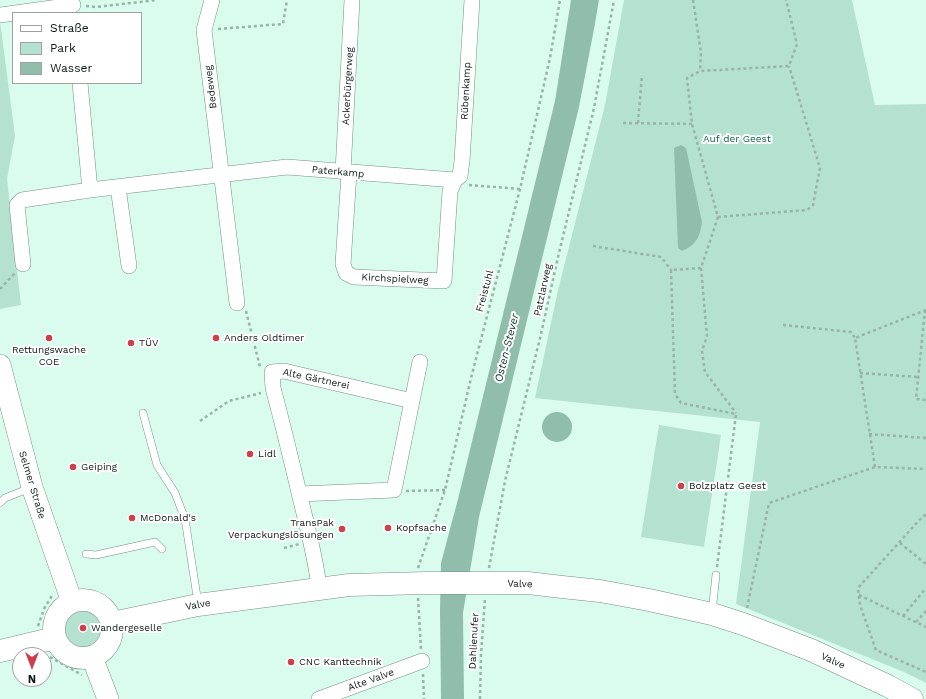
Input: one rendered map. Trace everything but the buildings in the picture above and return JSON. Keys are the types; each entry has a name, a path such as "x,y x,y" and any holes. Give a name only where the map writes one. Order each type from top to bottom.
{"main road":[{"name":"Selmer Straße","path":"0,365 5,403 32,487 72,602"},
{"name":"Valve","path":"112,623 198,605 349,585 422,583 528,584 600,591 650,600 712,614 811,650 888,686 912,699"},
{"path":"84,600 97,603 107,611 112,623 112,634 109,644 101,652 92,657 80,658 69,655 60,648 55,638 54,627 56,616 63,608 72,602 84,600"},
{"path":"0,651 55,638"},
{"path":"92,657 108,699"}],"street":[{"name":"Bedeweg","path":"212,0 204,30 222,175"},
{"name":"Ackerbürgerweg","path":"346,172 352,0"},
{"name":"Rübenkamp","path":"455,180 460,176 462,161 472,0"},
{"path":"24,12 73,6"},
{"path":"0,15 12,14"},
{"path":"80,84 90,190"},
{"name":"Paterkamp","path":"23,264 17,205 22,200 90,190 287,167 455,180"},
{"name":"Kirchspielweg","path":"346,172 343,264 346,274 354,277 444,282 450,191 455,180"},
{"path":"222,175 237,303"},
{"path":"118,187 129,266"},
{"path":"299,494 394,490 420,362"},
{"name":"Alte Gärtnerei","path":"319,588 318,573 274,388 272,372 284,371 412,401"},
{"name":"Alte Valve","path":"319,699 422,661"}],"lane":[{"path":"142,413 157,465 175,493 185,519 198,605"},
{"path":"0,503 5,498 32,487"},
{"path":"86,554 96,555 155,542 162,549"},
{"path":"712,614 716,575"}],"path":[{"path":"73,6 96,7 157,0"},
{"path":"204,30 283,24 287,0"},
{"name":"Freistuhl","path":"424,699 422,661 422,583 417,570 444,490 472,374 520,189 550,58 560,0"},
{"name":"Patzlarweg","path":"484,583 505,481 594,108 614,0"},
{"path":"693,0 701,53 700,71"},
{"path":"718,217 807,210 813,205 820,168 789,66 797,44 786,0"},
{"path":"716,575 736,414 705,372 702,351 706,336 701,268 718,217 692,124 687,78 700,71 789,66"},
{"path":"638,123 642,75"},
{"path":"623,123 692,124"},
{"path":"455,180 462,185 520,189"},
{"path":"593,246 661,257 671,270 675,394 681,403 736,414"},
{"path":"0,289 23,264"},
{"path":"671,270 701,268"},
{"path":"237,303 245,306 261,368"},
{"path":"855,338 925,310 916,400 926,400"},
{"path":"783,325 851,332 855,338 875,467"},
{"path":"921,346 926,347"},
{"path":"860,373 918,378"},
{"path":"200,421 229,401 267,391"},
{"path":"870,434 926,438"},
{"path":"743,624 769,503 875,467 926,469"},
{"path":"394,490 399,492 444,490"},
{"path":"926,515 923,516 858,588 860,605 876,650 926,672"},
{"path":"284,548 303,543"},
{"path":"900,543 926,564"},
{"name":"Dahlienufer","path":"480,699 484,583"},
{"path":"903,616 926,588"},
{"path":"858,594 926,627"},
{"path":"916,622 926,611"}],"green space":[{"name":"Auf der Geest","path":"624,0 852,0 875,105 926,104 926,683 904,672 736,604 760,422 535,398 558,290 605,105"},
{"path":"0,21 15,136 7,179 21,305 0,309"},
{"name":"Bolzplatz Geest","path":"659,425 721,435 704,547 641,537"},
{"path":"83,608 98,614 104,629 98,644 83,650 68,644 62,629 68,614"}],"water":[{"name":"Osten-Stever","path":"571,0 599,0 579,107 479,517 463,613 464,699 441,699 441,563 555,101"},
{"path":"681,145 686,148 702,222 700,232 694,243 682,251 678,248 674,148"},
{"path":"557,412 568,416 572,427 568,438 557,442 546,438 542,427 546,416"}],"place":[{"name":"Rettungswache COE","path":"49,338"},
{"name":"Anders Oldtimer","path":"216,338"},
{"name":"TÜV","path":"131,343"},
{"name":"Lidl","path":"250,454"},
{"name":"Geiping","path":"73,467"},
{"name":"Bolzplatz Geest","path":"681,486"},
{"name":"McDonald's","path":"132,518"},
{"name":"Kopfsache","path":"388,528"},
{"name":"TransPak Verpackungslösungen","path":"342,529"},
{"name":"Wandergeselle","path":"83,628"},
{"name":"CNC Kanttechnik","path":"291,662"}]}
